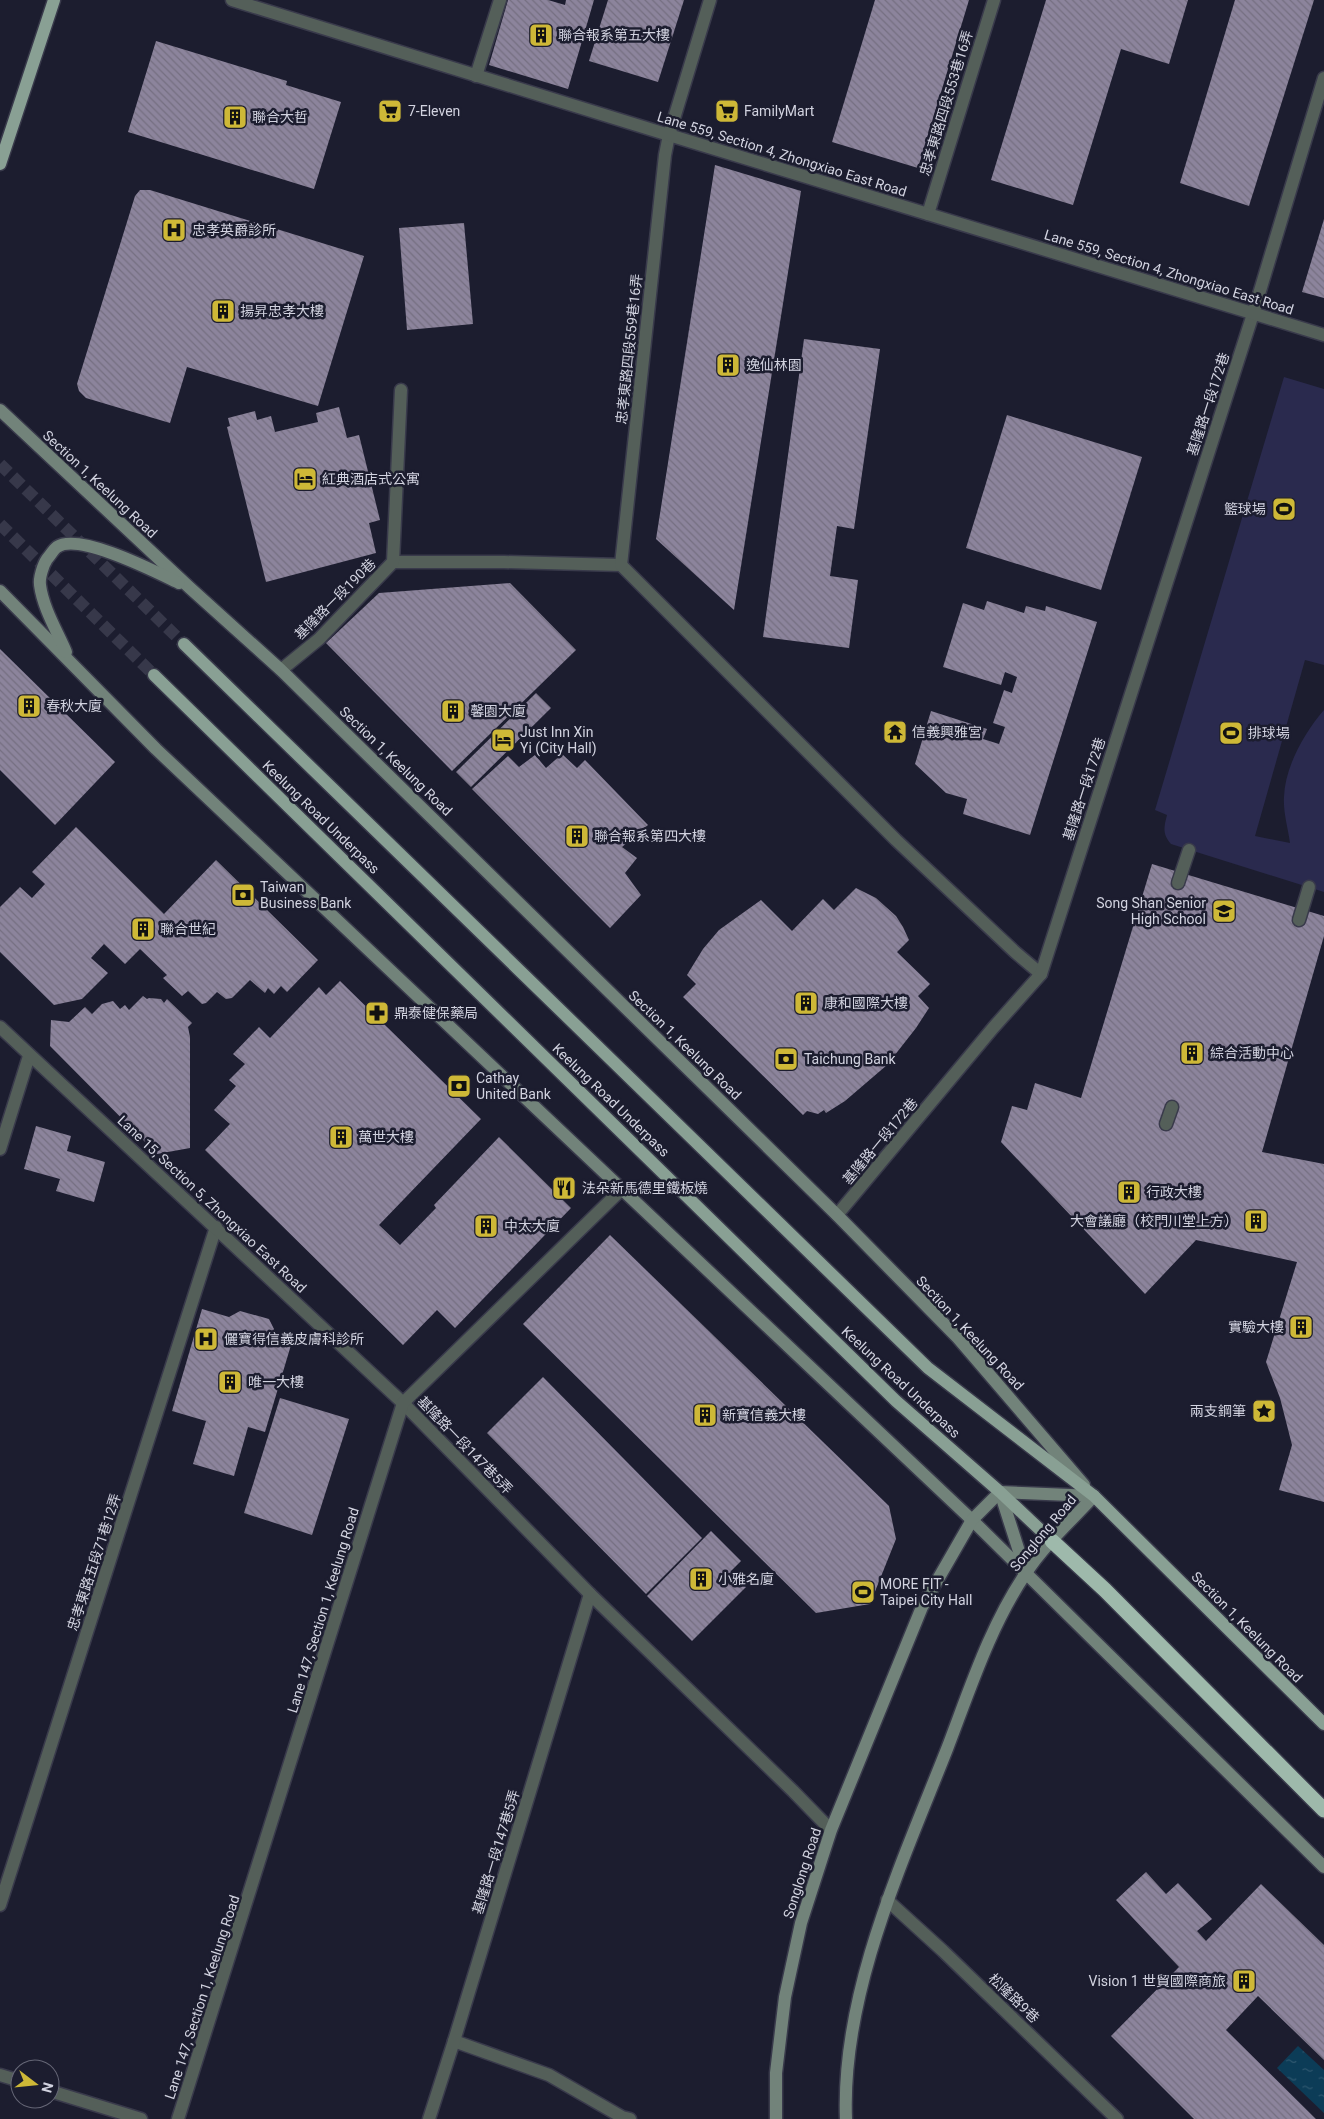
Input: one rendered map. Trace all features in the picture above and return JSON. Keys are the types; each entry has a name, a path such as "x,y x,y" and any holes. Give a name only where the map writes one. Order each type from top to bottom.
{"highway":[{"path":"1052,1541 1106,1590 1324,1810"}],"main road":[{"path":"0,164 54,0"},
{"name":"Section 1, Keelung Road","path":"0,410 190,588 281,670 837,1215 958,1338 1094,1496 1324,1724"},
{"path":"70,660 50,618 40,583 45,563 57,547 72,544 87,546 129,558 190,588"},
{"path":"0,591 164,756 623,1188 1026,1572 1324,1867"},
{"name":"Keelung Road Underpass","path":"184,644 928,1368 1094,1496"},
{"name":"Keelung Road Underpass","path":"154,675 896,1400 1052,1541"},
{"path":"1000,1492 1026,1572"},
{"name":"Songlong Road","path":"776,2119 776,2073 785,1997 801,1923 831,1830 922,1606 972,1520 1000,1492 1094,1496"},
{"name":"Songlong Road","path":"846,2119 845,2096 855,2018 869,1958 887,1900 991,1635 1026,1572 1094,1496"}],"street":[{"name":"Lane 559, Section 4, Zhongxiao East Road","path":"232,0 668,136 1324,335"},
{"path":"476,76 500,0"},
{"name":"忠孝東路四段559巷16弄","path":"621,565 668,136 710,0"},
{"name":"忠孝東路四段553巷16弄","path":"928,214 994,0"},
{"name":"基隆路一段172巷","path":"837,1215 993,1028 1041,974 1253,314 1324,78"},
{"name":"基隆路一段190巷","path":"281,670 319,640 393,562 401,390"},
{"path":"393,562 621,565 896,840 1014,952 1041,974"},
{"path":"1178,883 1188,850"},
{"path":"1299,920 1309,887"},
{"name":"Lane 15, Section 5, Zhongxiao East Road","path":"0,1027 28,1056 403,1403"},
{"path":"0,1149 28,1056"},
{"path":"1166,1124 1172,1107"},
{"name":"Lane 147, Section 1, Keelung Road","path":"178,2119 403,1403 623,1188"},
{"name":"忠孝東路五段71巷12弄","path":"0,1905 216,1228"},
{"name":"基隆路一段147巷5弄","path":"403,1403 590,1594 831,1830"},
{"name":"基隆路一段147巷5弄","path":"429,2119 590,1594"},
{"name":"松隆路9巷","path":"887,1900 943,1950 1117,2119"},
{"path":"454,2041 550,2075 622,2117 630,2119"},
{"path":"60,2094 141,2119"}],"shaded area":[{"path":"1284,377 1324,389 1324,665 1305,660 1255,836 1290,843 1284,803 1288,773 1303,739 1324,710 1324,892 1171,844 1166,837 1165,830 1167,815 1155,810"}],"water":[{"path":"1298,2046 1324,2070 1324,2113 1277,2068"}],"building":[{"name":"聯合報系第五大樓","path":"508,0 548,0 565,5 566,0 594,0 568,89 489,65"},
{"path":"608,0 684,0 658,82 589,61"},
{"path":"875,0 969,0 918,168 832,142"},
{"path":"1046,0 1188,0 1169,64 1121,49 1073,205 991,180"},
{"path":"1235,0 1314,0 1249,206 1180,183"},
{"name":"聯合大哲","path":"156,41 287,81 286,85 341,102 314,189 128,132"},
{"name":"逸仙林園","path":"715,165 801,191 734,610 656,539"},
{"name":"揚昇忠孝大樓","path":"140,190 150,190 364,256 318,406 187,367 170,423 86,398 79,391 77,384 135,196"},
{"path":"1324,219 1324,298 1302,292"},
{"path":"464,223 473,324 407,330 399,228"},
{"path":"804,339 880,349 854,529 837,526 830,576 858,580 849,648 763,637"},
{"name":"紅典酒店式公寓","path":"339,407 347,438 359,435 380,520 369,523 376,553 266,582 227,427 230,426 228,418 255,411 257,420 271,416 275,432 318,422 316,413"},
{"path":"1007,415 1142,457 1101,590 966,548"},
{"name":"馨園大廈","path":"510,583 576,650 452,771 326,643 379,593"},
{"path":"987,601 1024,613 1026,606 1045,611 1046,606 1097,622 1030,835 963,814 967,799 946,793 915,764 931,711 987,729 983,739 999,744 1005,727 993,723 1004,690 1012,693 1017,677 1005,672 1001,685 943,667 963,603 984,610"},
{"name":"春秋大廈","path":"0,649 115,762 55,825 0,770"},
{"name":"Just Inn Xin Yi (City Hall)","path":"536,693 551,708 471,787 456,772"},
{"name":"聯合報系第四大樓","path":"562,754 577,768 585,760 648,825 622,847 637,858 625,873 641,895 610,928 472,789 508,756 519,767 535,755 546,768"},
{"name":"聯合世紀","path":"76,827 164,914 216,860 318,960 287,992 281,986 274,994 268,988 265,993 250,980 232,998 226,999 217,992 206,1003 202,1004 188,991 182,996 163,978 167,975 140,949 125,964 104,944 91,958 108,973 82,999 54,1005 0,952 0,907 20,887 32,898 45,884 32,872"},
{"path":"1152,864 1324,916 1324,936 1262,1152 1324,1164 1324,1502 1279,1490 1292,1445 1280,1398 1266,1362 1297,1262 1196,1240 1145,1294 1001,1142 1012,1106 1027,1110 1035,1083 1081,1098"},
{"name":"康和國際大樓","path":"856,888 876,898 896,916 903,927 909,940 897,952 930,984 918,996 929,1008 887,1065 845,1101 826,1113 824,1110 818,1114 807,1111 803,1115 683,997 696,984 687,975 703,949 719,930 761,900 792,931 823,899 834,910"},
{"name":"萬世大樓","path":"340,981 481,1119 379,1225 400,1245 436,1208 434,1205 499,1137 571,1208 455,1328 437,1310 403,1345 205,1150 230,1124 214,1110 236,1086 229,1080 245,1064 233,1054 259,1027 270,1038 319,987 326,995"},
{"path":"143,996 147,999 161,999 164,1003 167,999 192,1023 188,1027 190,1037 190,1148 157,1154 50,1046 51,1020 69,1022 85,1007 92,1014 102,1004 113,1001 120,1009 125,1005 129,1010"},
{"path":"36,1126 71,1136 67,1151 105,1162 94,1202 56,1191 60,1179 24,1169"},
{"name":"新寶信義大樓","path":"610,1235 889,1506 896,1539 870,1604 816,1613 523,1324"},
{"name":"唯一大樓","path":"202,1309 229,1317 240,1311 269,1319 274,1329 271,1339 291,1345 265,1432 248,1427 234,1476 193,1464 206,1421 172,1411"},
{"path":"543,1377 702,1538 646,1594 487,1433"},
{"path":"280,1398 349,1419 312,1535 244,1513"},
{"name":"小雅名廈","path":"711,1531 741,1561 731,1571 746,1587 692,1641 647,1596"},
{"name":"Vision 1 世貿國際商旅","path":"1146,1872 1166,1894 1178,1883 1212,1919 1197,1931 1206,1941 1261,1884 1324,1945 1324,2060 1258,1996 1226,2030 1316,2119 1194,2119 1111,2036 1179,1967 1116,1900"}],"tunnel":[{"path":"0,464 184,644"},
{"path":"0,524 154,675"}],"place":[{"name":"聯合報系第五大樓","path":"541,35"},
{"name":"7-Eleven","path":"390,111"},
{"name":"FamilyMart","path":"727,111"},
{"name":"聯合大哲","path":"235,117"},
{"name":"忠孝英爵診所","path":"174,230"},
{"name":"揚昇忠孝大樓","path":"223,311"},
{"name":"逸仙林園","path":"728,365"},
{"name":"紅典酒店式公寓","path":"305,479"},
{"name":"籃球場","path":"1284,509"},
{"name":"春秋大廈","path":"29,706"},
{"name":"馨園大廈","path":"453,711"},
{"name":"信義興雅宮","path":"895,732"},
{"name":"排球場","path":"1231,733"},
{"name":"Just Inn Xin Yi (City Hall)","path":"503,740"},
{"name":"聯合報系第四大樓","path":"577,836"},
{"name":"Taiwan Business Bank","path":"243,895"},
{"name":"Song Shan Senior High School","path":"1224,911"},
{"name":"聯合世紀","path":"143,929"},
{"name":"康和國際大樓","path":"806,1003"},
{"name":"鼎泰健保藥局","path":"377,1013"},
{"name":"綜合活動中心","path":"1192,1053"},
{"name":"Taichung Bank","path":"786,1059"},
{"name":"Cathay United Bank","path":"459,1086"},
{"name":"萬世大樓","path":"341,1137"},
{"name":"法朵新馬德里鐵板燒","path":"564,1188"},
{"name":"行政大樓","path":"1129,1192"},
{"name":"大會議廳（校門川堂上方）","path":"1256,1221"},
{"name":"中太大廈","path":"486,1226"},
{"name":"實驗大樓","path":"1301,1327"},
{"name":"儷寶得信義皮膚科診所","path":"206,1339"},
{"name":"唯一大樓","path":"230,1382"},
{"name":"兩支鋼筆","path":"1264,1411"},
{"name":"新寶信義大樓","path":"705,1415"},
{"name":"小雅名廈","path":"701,1579"},
{"name":"MORE FIT - Taipei City Hall","path":"863,1592"},
{"name":"Vision 1 世貿國際商旅","path":"1244,1981"}]}
